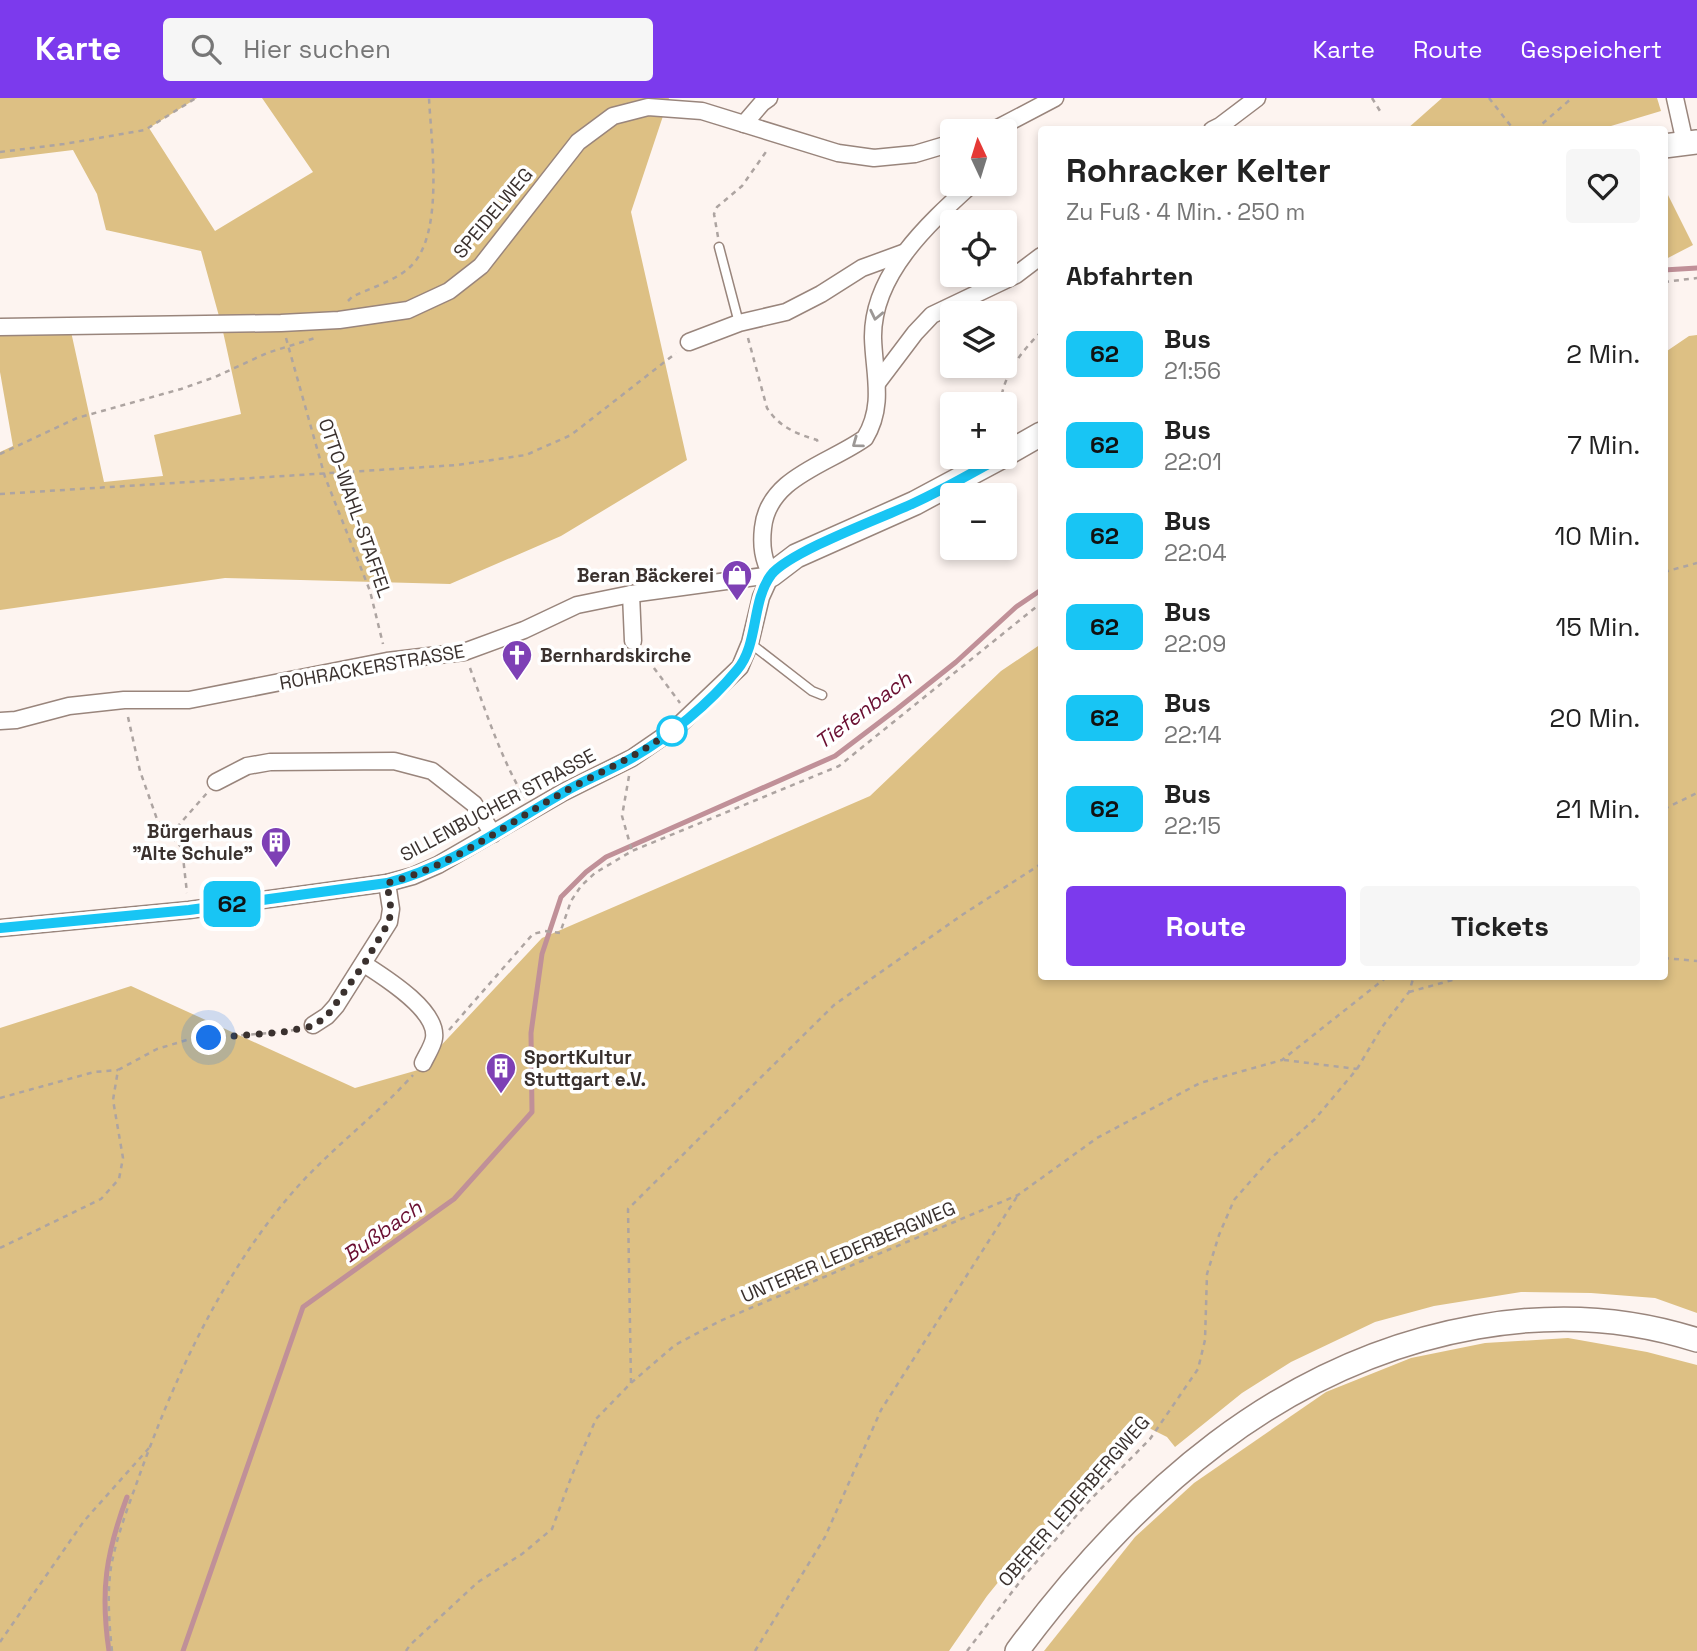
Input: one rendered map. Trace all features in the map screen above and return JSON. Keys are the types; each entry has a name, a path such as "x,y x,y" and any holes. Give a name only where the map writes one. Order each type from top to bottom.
{"main road":[{"name":"ROHRACKERSTRASSE","path":"1017,448 1038,437"},
{"name":"ROHRACKERSTRASSE","path":"771,575 796,555 915,502 978,469"},
{"path":"1017,1651 1093,1559 1176,1475 1223,1438 1269,1407 1336,1370 1403,1344 1501,1323 1555,1319 1604,1320 1650,1327 1697,1340"}],"street":[{"path":"744,124 769,98"},
{"path":"1015,119 1055,98"},
{"path":"1220,126 1256,98"},
{"path":"1675,98 1682,144"},
{"name":"SPEIDELWEG","path":"0,327 281,323 339,320 408,310 449,291 481,266 578,142 613,116 648,107 702,111 838,153 874,158 915,153 940,146"},
{"path":"771,575 763,559 761,542 764,521 774,496 787,483 865,438 877,409 878,382 873,340 874,320 880,298 903,253 959,196"},
{"path":"689,342 742,322 786,312 862,268 903,253"},
{"path":"878,382 932,315 1016,275 1038,258"},
{"name":"ROHRACKERSTRASSE","path":"0,731 8,721 69,706 124,701 189,700 387,661 464,652 524,630 578,605 631,594 771,575"},
{"name":"SILLENBUCHER STRASSE","path":"313,1026 336,1006 389,922 391,909 387,883 413,876 493,834 562,793 632,758 662,738 740,667 750,643 761,597 771,575"},
{"path":"631,594 633,641"},
{"path":"216,782 247,766 270,762 394,761 432,771 474,804 493,834"},
{"path":"0,928 189,910 387,883"},
{"path":"364,964 406,990 433,1026 435,1038 423,1063"}],"lane":[{"path":"719,247 742,322"},
{"path":"750,643 812,691 822,695"}],"path":[{"path":"0,152 145,130 196,98"},
{"path":"0,454 77,418 215,377 288,346 312,340 328,331 339,320 343,307 352,297 411,267 421,252 431,221 434,194 429,98"},
{"path":"1372,98 1380,111"},
{"path":"1489,98 1511,126"},
{"path":"1540,126 1573,98"},
{"path":"719,247 714,214 717,207 742,186 778,135"},
{"path":"1668,282 1697,278"},
{"path":"742,322 767,408 773,418 785,428 817,440 826,462"},
{"name":"OTTO-WAHL-STAFFEL","path":"281,323 325,472 370,591 387,661"},
{"path":"1003,392 1007,375 1016,360 1038,335"},
{"path":"0,494 457,465 526,455 571,435 689,342"},
{"path":"1668,571 1697,563"},
{"path":"435,1038 445,1034 533,934 545,931 560,933 571,901 581,886 608,863 839,766 1038,605"},
{"path":"633,641 690,715"},
{"path":"464,652 512,776 533,812"},
{"path":"124,701 140,771 158,822 181,848 189,910"},
{"path":"632,758 622,816 632,851"},
{"path":"170,835 216,782"},
{"path":"1668,807 1697,793"},
{"path":"631,1383 628,1209 834,1005 962,915 1038,866"},
{"path":"1668,958 1697,961"},
{"name":"UNTERER LEDERBERGWEG","path":"406,1651 410,1644 478,1582 522,1554 552,1529 596,1419 631,1383 675,1345 720,1321 1018,1195 1097,1138 1200,1083 1282,1060 1383,980"},
{"name":"OBERER LEDERBERGWEG","path":"967,1651 1025,1575 1089,1502 1150,1439 1198,1369 1205,1340 1207,1274 1234,1200 1270,1159 1315,1119 1357,1069 1382,1027 1409,992 1414,980"},
{"path":"1409,992 1452,980"},
{"path":"0,1098 94,1072 118,1070 157,1049 190,1039 283,1032 313,1026"},
{"path":"1282,1060 1357,1069"},
{"path":"113,1651 108,1594 117,1539 176,1383 207,1321 242,1259 271,1218 314,1168 396,1094 423,1063"},
{"path":"0,1248 101,1199 119,1180 123,1158 113,1100 118,1070"},
{"path":"755,1651 825,1537 881,1410 1018,1195"},
{"path":"0,1642 84,1521 150,1447"}],"shaded area":[{"path":"0,98 197,98 149,128 215,231 313,172 262,98 669,98 631,212 687,460 561,536 450,584 225,578 0,610 0,452 13,446 0,372 0,328 70,327 104,482 163,476 154,435 241,414 222,327 201,251 106,230 97,194 73,150 0,159"},
{"path":"1442,98 1657,98 1661,111 1611,126 1410,126"},
{"path":"1668,195 1693,245 1668,258"},
{"path":"1697,335 1697,1313 1655,1298 1591,1293 1521,1292 1434,1306 1375,1322 1291,1362 1242,1393 1175,1447 1167,1437 1145,1426 1051,1517 987,1596 949,1651 0,1651 0,1028 131,986 355,1088 418,1070 542,938 870,796 1001,671 1038,646 1038,980 1668,980 1668,350 1689,336"},
{"path":"1568,1338 1647,1352 1697,1365 1697,1651 1044,1651 1135,1537 1194,1483 1326,1392 1411,1358 1485,1343"}],"waterway":[{"name":"Tiefenbach","path":"1668,270 1697,268"},
{"name":"Bußbach","path":"183,1651 303,1307 454,1199 532,1112 531,1033 542,954 561,897 606,857 835,756 956,662 1016,607 1038,592"},
{"path":"109,1651 105,1610 107,1572 114,1536 127,1497"}],"bus line":[{"name":"62","path":"0,928 189,910 387,883 438,865 562,793 632,758 690,715 740,667 750,643 761,597 771,575 796,555 915,502 978,469"}],"place":[{"name":"Beran Bäckerei","path":"737,602"},
{"name":"Bernhardskirche","path":"517,682"},
{"name":"Bürgerhaus \"Alte Schule\"","path":"276,869"},
{"name":"SportKultur Stuttgart e.V.","path":"501,1095"}],"route":[{"path":"209,1038 283,1032 313,1026 336,1006 389,922 391,909 387,883 438,865 562,793 632,758 677,726 672,731"}]}
